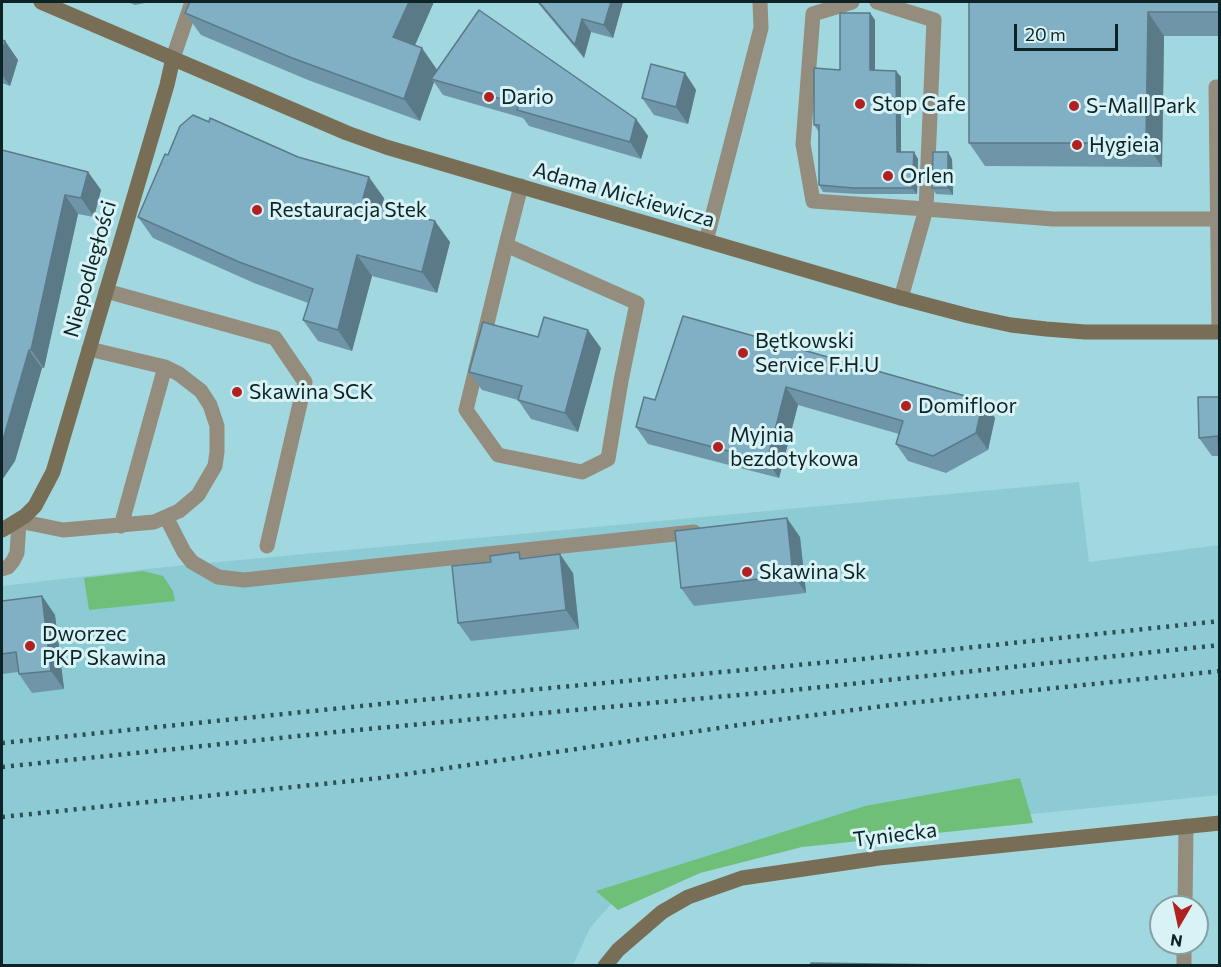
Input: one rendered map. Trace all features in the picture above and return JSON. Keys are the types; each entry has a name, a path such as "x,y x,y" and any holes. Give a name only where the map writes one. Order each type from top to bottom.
{"main road":[{"name":"Adama Mickiewicza","path":"41,2 347,133 408,154 901,298 1000,323 1046,329 1085,332 1219,332"},
{"name":"Niepodległości","path":"2,530 18,521 35,506 53,472 167,85 172,58"},
{"name":"Tyniecka","path":"605,966 618,950 662,912 688,897 742,878 879,858 1220,823"}],"street":[{"name":"Niepodległości","path":"172,58 192,2"},
{"path":"706,241 761,28 760,2"},
{"path":"852,2 813,14 803,144 813,201 1053,219 1216,219"},
{"path":"877,2 934,20 926,209 901,298"},
{"path":"1219,332 1216,87 1220,87"},
{"path":"506,245 637,303 608,459 582,472 498,455 466,410 506,245 521,186"},
{"path":"106,291 275,338 305,382 267,546"},
{"path":"2,569 8,567 17,553 18,521 63,530 154,522 188,504 204,486 214,466 218,438 210,405 201,391 179,374 165,367 89,349"},
{"path":"121,526 165,367"},
{"path":"166,517 184,552 192,562 218,577 237,580 706,531"},
{"path":"1185,895 1186,826"}],"shaded area":[{"path":"1079,482 1089,562 1219,545 1219,795 766,841 620,894 590,928 573,965 2,965 2,586 165,567"}],"green space":[{"path":"143,571 163,576 173,591 175,601 89,610 84,578"},
{"path":"1020,778 1033,823 802,847 700,873 618,910 596,891 865,806"}],"building":[{"path":"190,2 409,2 393,37 422,48 404,99 292,58 185,13"},
{"path":"539,2 611,2 604,25 582,19 575,45"},
{"name":"S-Mall Park","path":"969,2 1220,2 1220,12 1148,12 1146,143 969,143"},
{"path":"479,10 636,119 630,142 517,110 519,104 431,79"},
{"path":"840,13 870,13 870,70 896,71 897,152 914,152 912,188 853,188 819,185 819,125 814,125 814,68 840,70"},
{"path":"651,64 685,73 676,107 642,98"},
{"path":"193,115 209,122 210,118 298,157 369,177 363,198 367,199 366,203 435,221 422,272 357,255 338,330 303,320 313,289 239,262 138,217 165,154 168,155 180,126"},
{"path":"2,150 88,172 81,198 65,195 31,350 29,350 2,443"},
{"path":"933,152 948,152 948,188 932,188"},
{"path":"683,316 983,401 976,433 933,456 896,444 903,421 786,387 767,461 636,427 644,397 655,400"},
{"path":"544,317 588,330 565,413 518,400 522,386 469,372 483,322 538,337"},
{"path":"1198,397 1220,397 1220,469 1218,436 1199,438"},
{"path":"787,518 793,575 681,588 675,531"},
{"path":"519,552 520,559 560,554 566,610 458,623 452,566 491,562 490,556"},
{"path":"42,596 51,671 19,674 16,652 2,654 2,601"},
{"path":"811,963 1016,966 811,966"}],"railway":[{"path":"2,743 410,701 862,659 1220,621"},
{"path":"2,767 346,731 793,690 1220,645"},
{"path":"2,817 380,778 899,704 1220,671"}],"place":[{"name":"Dario","path":"489,97"},
{"name":"Stop Cafe","path":"860,104"},
{"name":"S-Mall Park","path":"1074,106"},
{"name":"Hygieia","path":"1077,145"},
{"name":"Orlen","path":"888,176"},
{"name":"Restauracja Stek","path":"257,210"},
{"name":"Bętkowski Service F.H.U","path":"743,353"},
{"name":"Skawina SCK","path":"237,392"},
{"name":"Domifloor","path":"906,406"},
{"name":"Myjnia bezdotykowa","path":"718,447"},
{"name":"Skawina Sk","path":"747,572"},
{"name":"Dworzec PKP Skawina","path":"30,646"}]}
